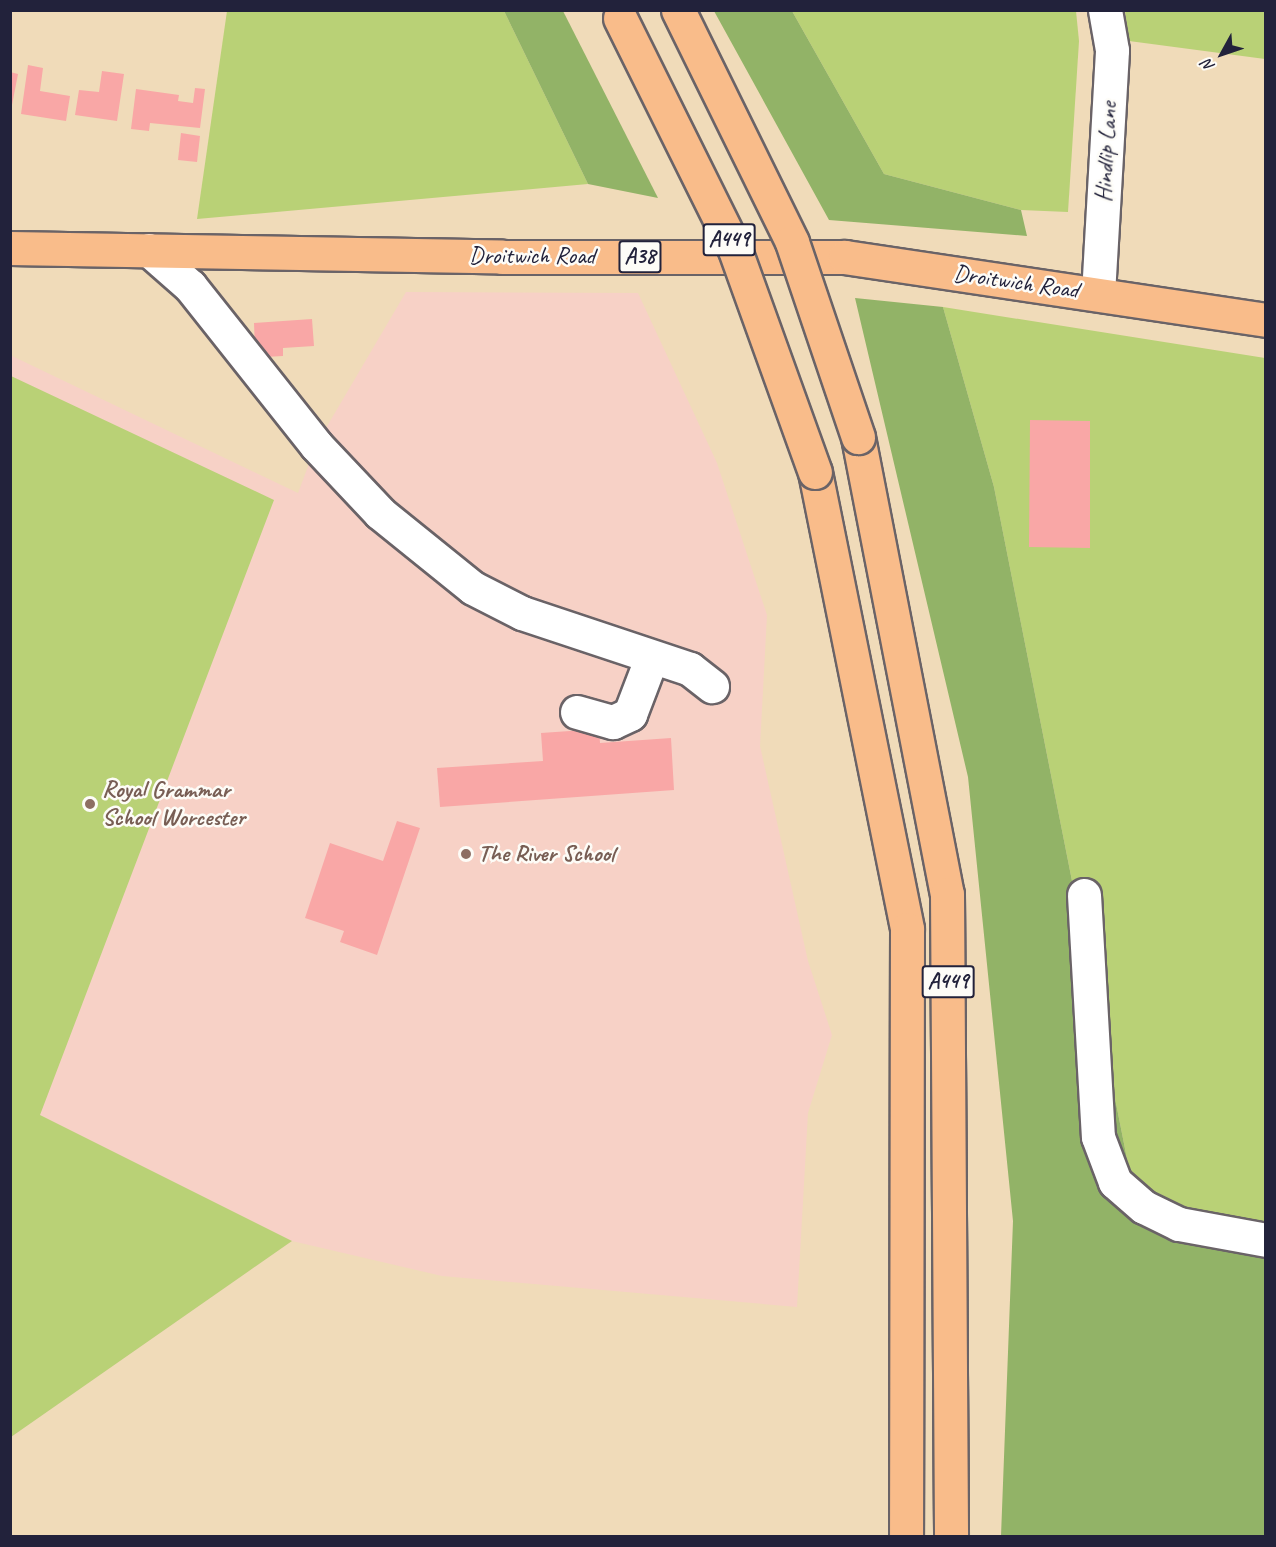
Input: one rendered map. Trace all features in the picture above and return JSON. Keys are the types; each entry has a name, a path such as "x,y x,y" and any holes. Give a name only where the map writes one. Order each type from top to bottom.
{"main road":[{"name":"A449","path":"678,10 792,242 858,437 947,894 951,1536"},
{"name":"A449","path":"618,14 735,250 815,472 907,929 906,1536"},
{"name":"Droitwich Road","path":"10,248 502,257 845,257 1266,320"}],"street":[{"name":"Hindlip Lane","path":"1098,294 1112,50 1105,10"},
{"path":"149,250 190,286 316,445 380,513 473,588 522,613 651,659 690,669 712,686"},
{"path":"577,712 613,722 630,714 651,659"},
{"path":"1084,895 1098,1137 1115,1182 1144,1207 1179,1224 1266,1240"}],"shaded area":[{"name":"The River School","path":"406,292 638,293 717,463 767,615 760,746 808,961 832,1035 808,1113 797,1307 442,1276 292,1241 11,1437 10,355 298,493 316,445"}],"green space":[{"path":"227,11 504,11 588,184 197,219"},
{"path":"504,11 563,11 658,198 588,184"},
{"path":"714,11 792,11 884,174 1021,210 1027,236 829,220"},
{"path":"792,11 1076,11 1079,41 1068,212 1021,210 884,174"},
{"path":"1125,11 1265,11 1265,59 1129,41"},
{"path":"855,298 943,307 994,487 1132,1184 1166,1209 1265,1232 1265,1536 1001,1536 1013,1221 968,777"},
{"path":"943,307 1265,358 1265,1232 1166,1209 1132,1184 994,487"},
{"name":"Royal Grammar School Worcester","path":"11,376 274,500 40,1115 292,1241 11,1437"}],"building":[{"path":"28,65 43,68 40,91 70,96 66,121 21,114"},
{"path":"102,71 124,74 117,121 75,115 79,90 99,92"},
{"path":"10,72 18,74 12,105 10,105"},
{"path":"195,88 205,89 200,128 150,123 149,131 131,129 136,89 179,95 178,101 193,103"},
{"path":"181,133 200,136 197,162 178,160"},
{"path":"312,319 314,346 283,348 283,356 265,357 264,349 255,350 254,323"},
{"path":"1030,420 1090,421 1090,548 1029,547"},
{"path":"599,729 600,743 671,738 674,790 440,807 437,768 543,761 541,733"},
{"path":"397,821 420,828 377,955 340,942 344,931 305,918 330,843 383,861"}],"place":[{"name":"Royal Grammar School Worcester","path":"90,804"},
{"name":"The River School","path":"466,854"}]}
